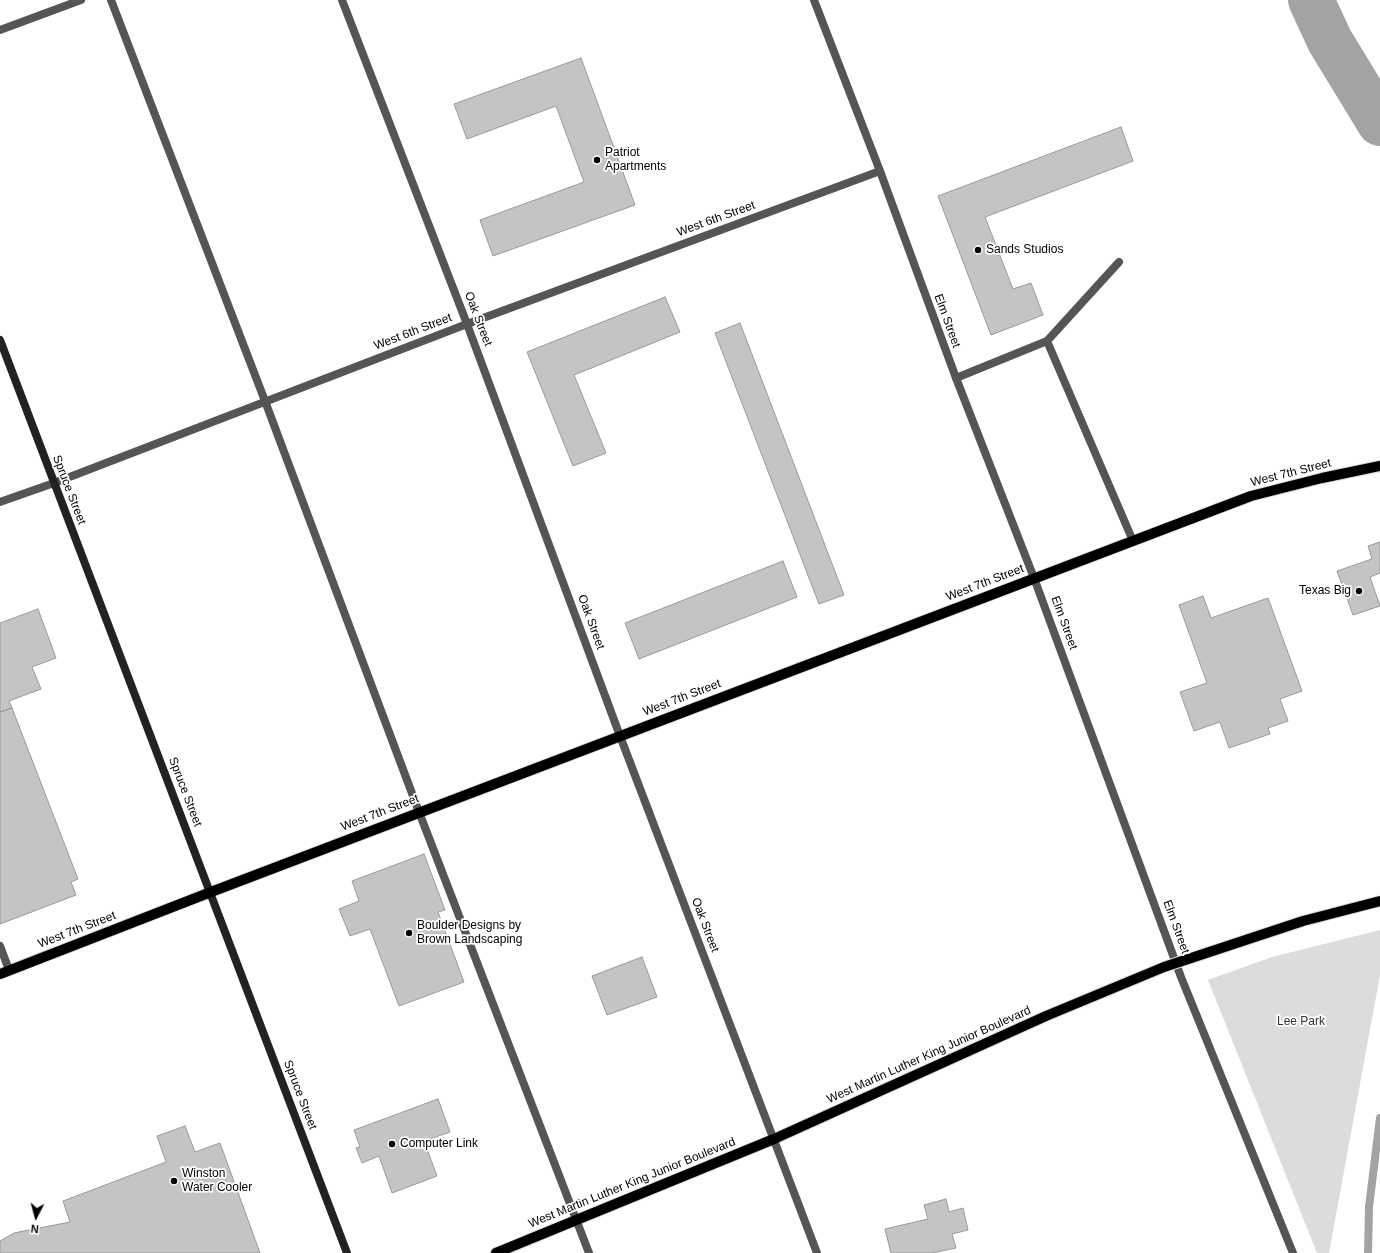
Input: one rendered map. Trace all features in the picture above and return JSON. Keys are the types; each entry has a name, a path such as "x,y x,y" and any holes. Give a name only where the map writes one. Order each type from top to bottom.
{"main road":[{"name":"West 7th Street","path":"5,972 419,812 1251,496 1322,478 1380,466"},
{"name":"West Martin Luther King Junior Boulevard","path":"496,1253 774,1139 1046,1016 1164,967 1303,921 1380,902"}],"street":[{"path":"0,30 81,0"},
{"path":"111,0 265,402 419,812 589,1253"},
{"name":"Oak Street","path":"342,0 467,324 620,736 818,1253"},
{"name":"Elm Street","path":"814,0 880,171 956,378 1034,578 1181,977 1293,1253"},
{"name":"West 6th Street","path":"0,502 54,483 467,324 880,171"},
{"path":"956,378 1047,341 1119,262"},
{"name":"Spruce Street","path":"0,340 347,1253"},
{"path":"1047,341 1133,541"},
{"path":"0,946 5,972"}],"green space":[{"name":"Lee Park","path":"1380,930 1380,975 1329,1253 1317,1253 1208,980 1272,957"}],"building":[{"name":"Patriot Apartments","path":"581,58 635,205 493,256 480,220 584,182 556,106 467,139 454,104"},
{"name":"Sands Studios","path":"1121,127 1133,161 985,217 1013,289 1031,283 1043,315 991,335 938,196"},
{"path":"665,297 680,332 574,375 606,453 573,466 527,352"},
{"path":"740,323 844,595 819,604 715,333"},
{"name":"Texas Big","path":"1380,542 1380,573 1370,577 1380,606 1353,615 1337,571 1372,559 1368,546"},
{"path":"783,561 797,597 639,659 625,623"},
{"path":"1203,596 1211,618 1268,598 1302,691 1280,699 1288,721 1268,728 1270,734 1229,748 1220,722 1194,731 1180,692 1207,683 1179,605"},
{"path":"38,609 56,658 32,667 41,689 9,701 12,708 0,712 0,623"},
{"path":"12,708 78,879 71,882 76,895 0,924 0,712"},
{"name":"Boulder Designs by Brown Landscaping","path":"424,854 445,910 438,912 464,982 399,1006 370,929 350,936 339,909 359,901 352,881"},
{"path":"642,957 657,997 607,1015 592,976"},
{"name":"Computer Link","path":"438,1099 450,1132 424,1141 437,1176 392,1193 379,1156 362,1163 356,1148 360,1147 354,1130"},
{"name":"Winston Water Cooler","path":"185,1126 195,1152 220,1143 260,1253 0,1253 0,1241 14,1233 70,1222 63,1201 166,1162 157,1136"},
{"path":"946,1199 949,1212 963,1208 968,1230 952,1234 956,1248 932,1253 891,1253 885,1229 928,1219 924,1205"}],"waterway":[{"path":"1311,0 1330,41 1380,123"},
{"path":"1368,1253 1369,1207 1380,1118"}],"place":[{"name":"Patriot Apartments","path":"597,160"},
{"name":"Sands Studios","path":"978,250"},
{"name":"Texas Big","path":"1359,591"},
{"name":"Boulder Designs by Brown Landscaping","path":"409,933"},
{"name":"Computer Link","path":"392,1144"},
{"name":"Winston Water Cooler","path":"174,1181"}]}
